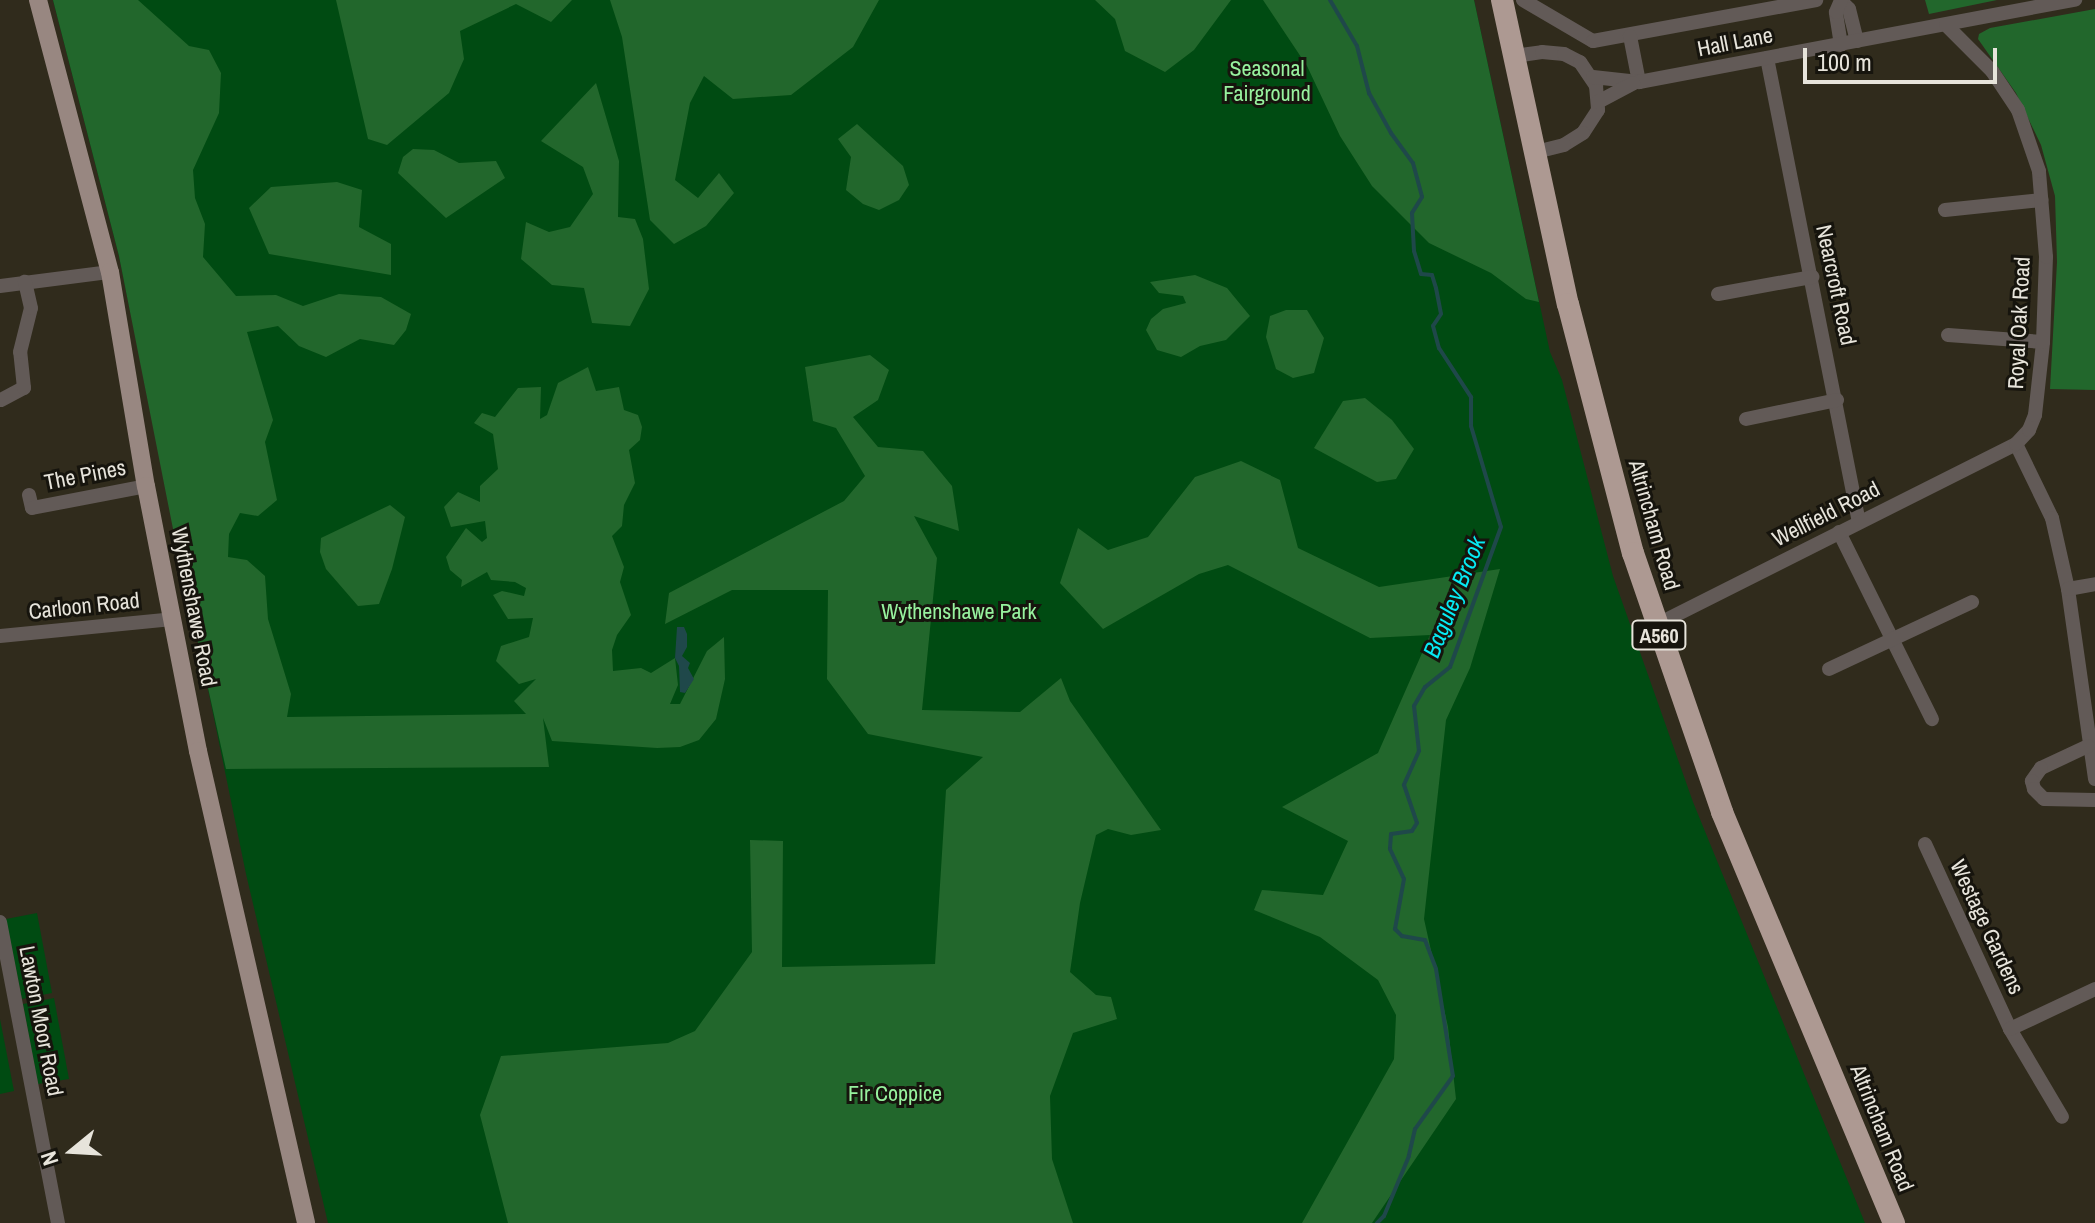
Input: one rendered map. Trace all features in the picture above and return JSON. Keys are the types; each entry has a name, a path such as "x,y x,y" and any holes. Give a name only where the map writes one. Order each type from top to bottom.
{"highway":[{"name":"Altrincham Road","path":"1502,0 1600,431 1656,625 1722,812 1894,1223"}],"main road":[{"name":"Wythenshawe Road","path":"38,0 110,272 146,486 198,751 306,1223"}],"street":[{"path":"1523,0 1587,40 1630,36 1816,0"},
{"path":"1841,45 1836,12 1841,0 1849,9 1857,41"},
{"name":"Hall Lane","path":"1598,102 1636,83 2075,0"},
{"name":"Royal Oak Road","path":"1946,25 1992,71 2018,110 2039,171 2046,257 2043,342 2035,415 2016,444"},
{"path":"1630,36 1636,83"},
{"name":"Hall Lane","path":"1514,56 1542,52 1564,54 1580,62 1593,77 1636,83"},
{"name":"Nearcroft Road","path":"1767,58 1859,522"},
{"path":"1535,152 1564,145 1583,133 1595,117 1598,102 1593,77"},
{"path":"1945,210 2041,200"},
{"path":"0,286 110,272"},
{"path":"1718,294 1812,277"},
{"path":"1,400 24,388 20,352 31,308 25,282"},
{"path":"1948,335 2043,342"},
{"path":"1746,419 1837,400"},
{"path":"2016,444 2052,518 2068,589 2095,779"},
{"name":"Wellfield Road","path":"1656,625 2016,444"},
{"name":"The Pines","path":"32,508 146,486"},
{"path":"1839,532 1932,719"},
{"path":"2068,589 2095,584"},
{"path":"1829,669 1972,602"},
{"name":"Carloon Road","path":"0,636 172,619"},
{"path":"2088,746 2041,768 2032,781 2034,789 2044,799 2095,800"},
{"name":"Westage Gardens","path":"1925,844 2010,1029 2062,1117"},
{"name":"Lawton Moor Road","path":"0,922 58,1223"},
{"name":"Westage Gardens","path":"2010,1029 2095,989"}],"green space":[{"name":"Wythenshawe Park","path":"53,0 1474,0 1550,352 1562,380 1613,576 1693,802 1865,1223 328,1223 246,874 119,256"},
{"path":"53,0 138,0 189,46 209,50 221,73 219,113 193,170 195,198 205,224 203,257 236,296 276,295 303,306 339,294 381,297 411,314 406,330 394,345 360,339 326,357 299,346 278,326 247,332 273,420 265,442 277,500 258,516 240,513 229,534 228,557 247,560 265,576 268,619 291,694 287,717 526,714 514,701 536,679 519,684 496,661 501,646 529,637 533,618 508,619 493,595 502,591 524,596 526,588 515,582 491,580 487,572 461,587 462,580 450,570 446,557 466,528 482,542 487,538 485,521 451,527 444,507 458,492 480,502 480,486 498,469 493,434 474,423 482,413 495,417 518,388 541,387 540,419 547,415 558,383 588,367 596,391 619,387 624,410 638,415 642,427 640,440 629,450 635,483 624,505 622,526 612,536 624,567 620,582 631,615 617,635 612,650 613,671 641,668 651,673 675,658 678,685 670,704 680,704 707,651 724,637 725,679 716,719 699,740 680,747 657,748 552,741 543,718 549,767 226,769 175,539 119,256"},
{"path":"336,0 572,0 551,22 516,4 460,31 464,59 449,93 387,145 368,139"},
{"path":"610,0 879,0 853,47 791,95 733,99 704,76 690,103 675,180 698,198 719,173 734,193 706,226 674,244 650,220 622,37"},
{"path":"1095,0 1231,0 1194,50 1165,72 1125,51 1115,19"},
{"path":"1263,0 1474,0 1539,302 1526,299 1491,273 1429,243 1372,186 1340,136 1307,66"},
{"path":"1925,0 1997,0 1929,14"},
{"path":"2095,9 2095,390 2050,389 2057,262 2055,196 2041,145 2016,93 1978,39 1979,34 1990,28"},
{"path":"596,83 619,161 618,217 635,219 643,239 649,289 630,326 592,323 584,288 552,285 521,259 526,222 549,232 570,227 593,194 583,167 541,141"},
{"path":"857,124 903,166 909,185 899,200 879,210 863,204 846,190 851,157 838,139"},
{"path":"413,149 434,150 459,163 496,161 505,178 446,218 398,173 403,157"},
{"path":"337,182 362,190 359,227 391,244 391,275 269,254 249,208 271,187"},
{"path":"1195,275 1227,288 1250,316 1226,340 1200,346 1181,357 1157,350 1146,330 1151,319 1163,309 1186,303 1183,296 1159,293 1150,282"},
{"path":"1286,310 1307,310 1324,338 1314,373 1293,378 1276,369 1266,337 1270,316"},
{"name":"Fir Coppice","path":"870,355 889,370 878,400 853,417 878,447 923,451 952,486 959,531 914,516 937,558 922,710 1020,712 1061,678 1070,701 1161,830 1131,835 1108,829 1096,835 1080,903 1070,972 1096,995 1111,997 1117,1019 1073,1033 1050,1096 1052,1159 1073,1223 508,1223 480,1115 501,1056 668,1043 695,1031 752,952 750,840 783,841 782,967 935,964 946,790 983,757 868,734 827,679 828,590 732,590 665,624 669,593 844,501 865,476 836,428 813,421 805,367"},
{"path":"1365,398 1392,420 1414,449 1396,479 1377,482 1314,448 1343,401"},
{"path":"1241,461 1280,480 1298,548 1379,587 1500,569 1470,668 1446,720 1424,919 1448,1027 1456,1099 1372,1223 1302,1223 1394,1059 1396,1015 1378,980 1320,937 1254,910 1262,890 1323,895 1348,841 1282,807 1378,753 1430,635 1370,638 1228,565 1199,574 1103,629 1060,583 1078,528 1108,550 1148,537 1195,477"},
{"path":"390,505 405,517 392,569 379,604 358,606 326,569 320,552 321,538"},
{"path":"37,913 52,993 22,999 6,919"},
{"path":"54,998 69,1079 38,1084 23,1004"},
{"path":"0,1019 14,1091 0,1094"}],"water":[{"path":"677,627 684,627 687,634 687,647 682,656 690,663 688,668 694,679 685,693 680,692 679,666 675,658"}],"waterway":[{"name":"Baguley Brook","path":"1330,0 1357,46 1369,93 1391,133 1413,163 1422,197 1412,213 1414,251 1421,274 1432,275 1436,288 1441,314 1433,326 1439,348 1471,397 1471,426 1501,527 1450,667 1425,687 1414,706 1419,751 1404,785 1417,823 1412,831 1391,834 1390,849 1404,879 1395,929 1402,936 1425,940 1436,969 1453,1076 1415,1129 1409,1156 1384,1216 1377,1223"}],"park label":[{"name":"Seasonal Fairground","path":"1267,80"}]}
